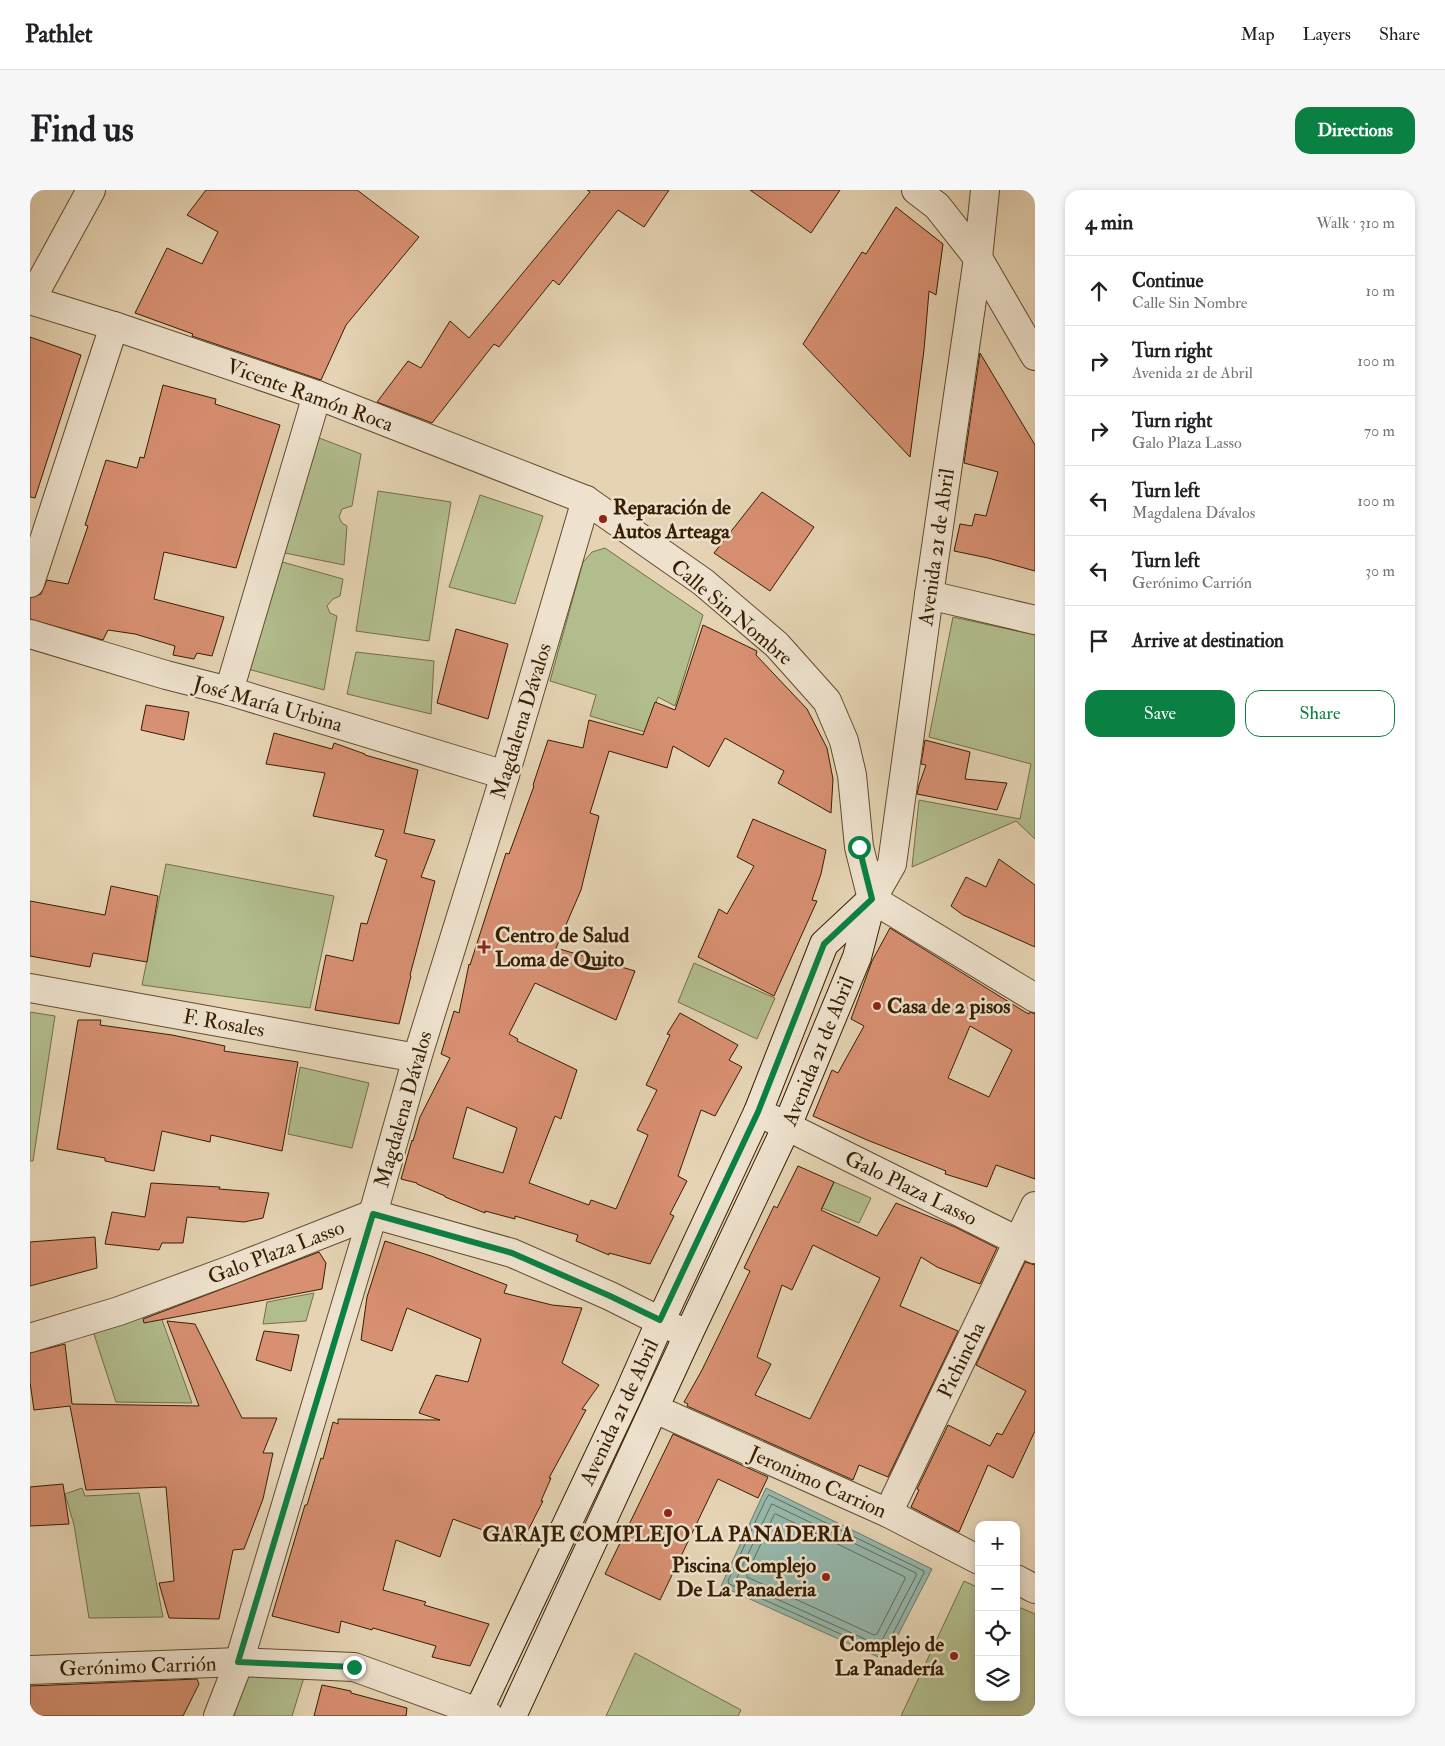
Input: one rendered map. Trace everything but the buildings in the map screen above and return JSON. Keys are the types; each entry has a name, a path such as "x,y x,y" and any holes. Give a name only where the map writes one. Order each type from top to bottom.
{"street":[{"path":"31,300 91,190"},
{"path":"916,190 937,206 978,258 1035,356"},
{"name":"Avenida 21 de Abril","path":"512,1716 787,1126 856,957 872,899 892,864 978,258 985,190"},
{"name":"Vicente Ramón Roca","path":"31,300 317,395 586,500"},
{"path":"30,583 114,326"},
{"path":"229,691 317,395"},
{"name":"Magdalena Dávalos","path":"218,1716 238,1662 373,1214 417,1058 505,775 586,500"},
{"name":"Calle Sin Nombre","path":"586,500 703,582 777,645 827,701 844,741 850,767 859,847 872,899"},
{"path":"929,595 1035,620"},
{"name":"José María Urbina","path":"30,634 166,675 229,691 505,775"},
{"path":"872,899 1035,998"},
{"name":"Avenida 21 de Abril","path":"481,1714 660,1320 758,1112 824,944 872,899"},
{"name":"F. Rosales","path":"30,988 417,1058"},
{"name":"Galo Plaza Lasso","path":"758,1112 1027,1245"},
{"name":"Pichincha","path":"888,1513 1027,1245 1035,1206"},
{"path":"373,1214 512,1253 610,1296 688,1335"},
{"name":"Galo Plaza Lasso","path":"30,1338 128,1308 373,1214"},
{"name":"Jeronimo Carrion","path":"655,1409 888,1513 975,1558"},
{"path":"1020,1582 1035,1589"},
{"name":"Gerónimo Carrión","path":"30,1670 238,1662 354,1667 481,1714"}],"green space":[{"path":"314,436 361,454 352,506 342,509 339,517 342,523 347,526 344,565 280,552"},
{"path":"378,491 451,502 429,641 356,631"},
{"path":"480,495 543,516 515,604 449,587"},
{"path":"605,548 703,615 675,706 658,697 645,732 590,716 596,695 550,681 583,562 592,552"},
{"path":"279,561 343,579 340,596 333,599 327,606 330,613 337,616 324,690 248,669"},
{"path":"953,617 1035,635 1035,839 1016,821 912,867 919,800 1020,819 1031,764 929,737"},
{"path":"356,652 434,661 431,714 347,694"},
{"path":"166,864 334,896 310,1008 142,985"},
{"path":"694,963 775,998 757,1039 678,1002"},
{"path":"30,1012 55,1016 33,1161 30,1161"},
{"path":"300,1067 369,1083 352,1148 288,1134"},
{"path":"834,1182 871,1198 859,1223 822,1208"},
{"path":"314,1293 306,1321 263,1324 267,1302"},
{"path":"157,1306 192,1403 116,1402 91,1325"},
{"path":"82,1488 85,1496 139,1493 163,1617 89,1618 74,1525 65,1494"},
{"name":"Complejo de La Panadería","path":"964,1581 975,1586 975,1701 1020,1701 1020,1608 1035,1614 1035,1716 901,1716"},
{"path":"635,1653 741,1710 738,1716 606,1716"},
{"path":"246,1674 305,1674 292,1716 234,1716"}],"water":[{"name":"Piscina Complejo De La Panaderia","path":"766,1488 932,1569 885,1660 721,1586"}],"place":[{"name":"Reparación de Autos Arteaga","path":"603,519"},
{"name":"Centro de Salud Loma de Quito","path":"484,947"},
{"name":"Casa de 2 pisos","path":"877,1006"},
{"name":"GARAJE COMPLEJO LA PANADERIA","path":"668,1513"},
{"name":"Piscina Complejo De La Panaderia","path":"826,1577"},
{"name":"Complejo de La Panadería","path":"954,1656"}],"route":[{"path":"354,1667 238,1662 373,1214 512,1253 660,1320 758,1112 824,944 872,899 859,847"}]}
